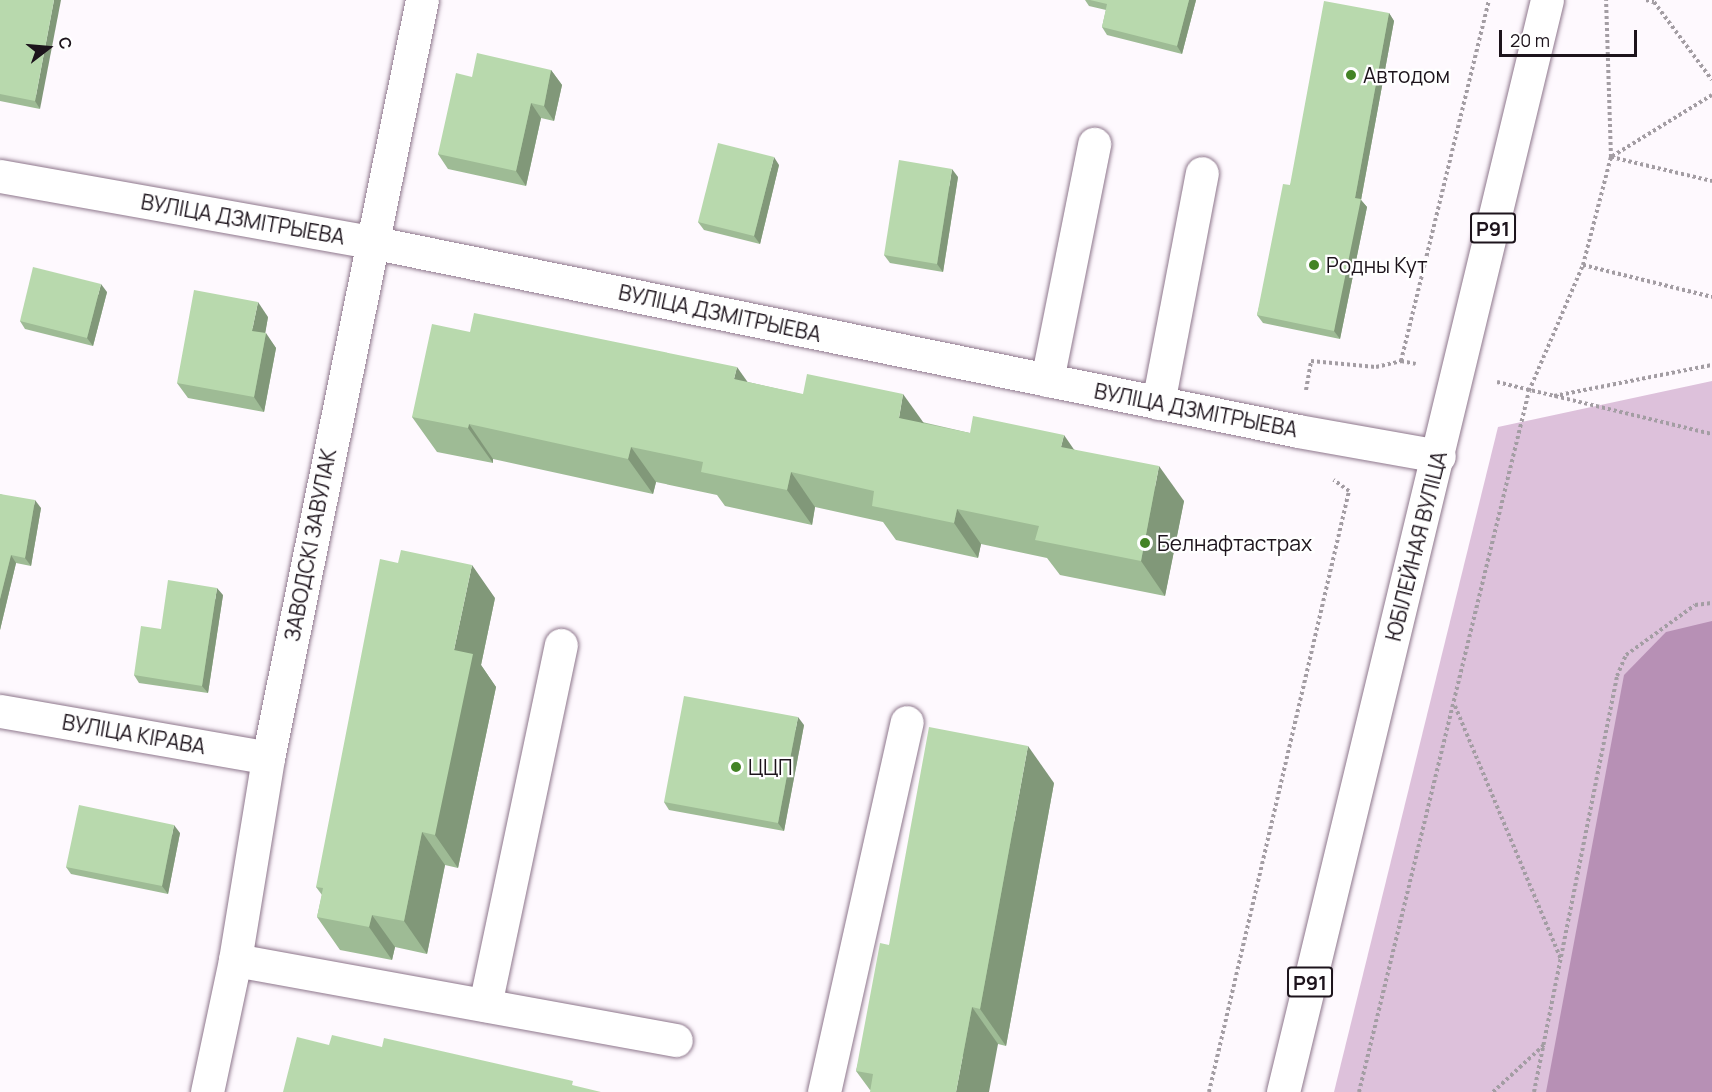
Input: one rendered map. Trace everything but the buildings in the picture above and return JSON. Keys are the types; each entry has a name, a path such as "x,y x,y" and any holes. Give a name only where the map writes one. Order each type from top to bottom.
{"street":[{"name":"ЗАВОДСКІ ЗАВУЛАК","path":"207,1092 235,960 268,758 422,0"},
{"name":"ЮБІЛЕЙНАЯ ВУЛІЦА","path":"1283,1092 1547,0"},
{"path":"1047,380 1094,144"},
{"path":"1158,403 1202,173"},
{"name":"ВУЛІЦА ДЗМІТРЫЕВА","path":"0,176 371,242 1158,403 1438,456"},
{"path":"485,1005 561,645"},
{"name":"ВУЛІЦА КІРАВА","path":"0,711 268,758"},
{"path":"824,1092 908,722"},
{"path":"235,960 676,1040"}],"path":[{"path":"1298,431 1311,361 1376,367 1401,361 1489,0"},
{"path":"1359,1092 1529,391 1583,265 1611,157 1606,0"},
{"path":"1646,0 1654,2 1712,80"},
{"path":"1611,157 1712,95"},
{"path":"1611,157 1712,181"},
{"path":"1583,265 1712,297"},
{"path":"1551,396 1712,365"},
{"path":"1529,391 1712,434"},
{"path":"1209,1092 1349,491 1329,477"},
{"path":"1534,1092 1562,961 1617,676 1626,655 1695,604 1712,603"},
{"path":"1454,705 1562,961"},
{"path":"1492,1092 1545,1044"}],"shaded area":[{"path":"1712,381 1712,1092 1334,1092 1498,427"},
{"path":"1712,621 1712,1092 1546,1092 1624,675 1666,632"}],"place":[{"name":"Автодом","path":"1351,75"},
{"name":"Родны Кут","path":"1314,265"},
{"name":"Белнафтастрах","path":"1145,543"},
{"name":"ЦЦП","path":"736,767"}]}
